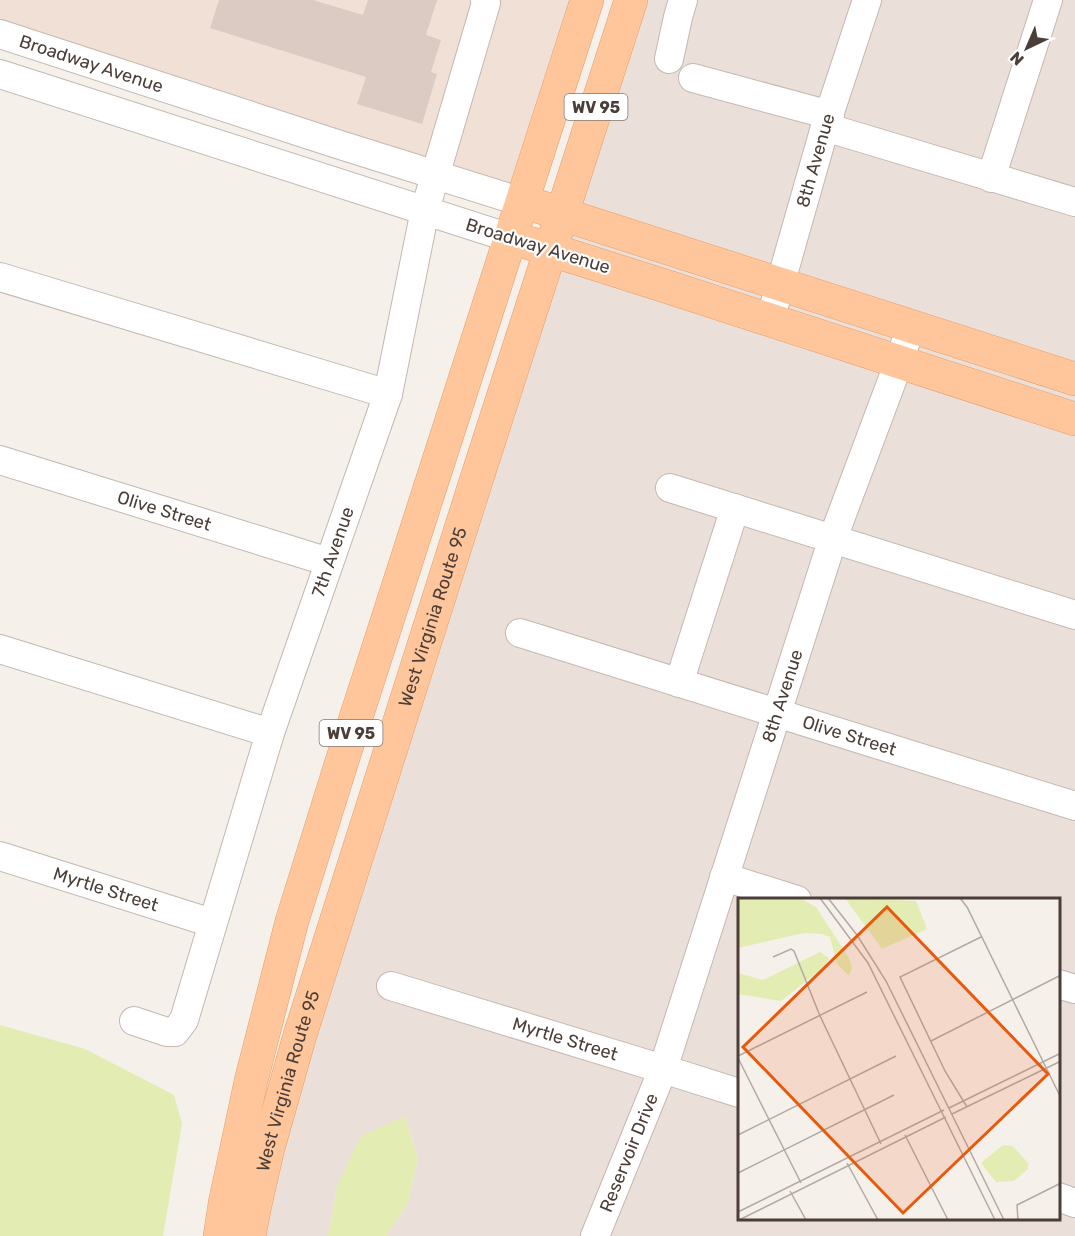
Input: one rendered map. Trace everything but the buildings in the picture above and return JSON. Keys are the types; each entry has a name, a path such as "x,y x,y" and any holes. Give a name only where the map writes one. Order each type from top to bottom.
{"main road":[{"name":"West Virginia Route 95","path":"220,1236 251,1081 287,940 342,761 587,0"},
{"name":"West Virginia Route 95","path":"249,1236 268,1148 300,1035 631,0"},
{"name":"Broadway Avenue","path":"522,202 1075,379"},
{"name":"Broadway Avenue","path":"510,238 1075,419"}],"street":[{"name":"7th Avenue","path":"134,1021 167,1032 175,1032 184,1020 270,734 388,394 424,210 485,0"},
{"path":"669,59 683,0"},
{"name":"8th Avenue","path":"770,320 828,121 867,0"},
{"path":"991,178 1048,0"},
{"name":"Broadway Avenue","path":"0,34 522,202"},
{"name":"Broadway Avenue","path":"0,74 510,238"},
{"path":"693,78 828,121 991,178 1075,202"},
{"path":"0,277 388,394"},
{"name":"8th Avenue","path":"663,1069 833,538 911,326"},
{"name":"Olive Street","path":"0,460 329,562"},
{"path":"670,488 1075,615"},
{"path":"679,683 735,508"},
{"name":"Olive Street","path":"520,633 1075,806"},
{"path":"0,649 270,734"},
{"name":"Myrtle Street","path":"0,856 212,923"},
{"path":"724,877 791,898"},
{"path":"1060,984 1075,989"},
{"name":"Myrtle Street","path":"391,986 738,1093"},
{"name":"Reservoir Drive","path":"595,1236 663,1069"},
{"path":"1060,1197 1075,1203"}],"shaded area":[{"path":"0,0 580,0 517,198 0,31"},
{"path":"629,0 1075,0 1075,1236 386,1236 407,1205 418,1160 405,1116 337,1186 328,1236 262,1236 279,1109"}],"green space":[{"path":"0,1025 85,1049 174,1095 182,1124 163,1236 0,1236"},
{"path":"405,1116 418,1160 407,1205 386,1236 328,1236 337,1186 361,1136"}]}
